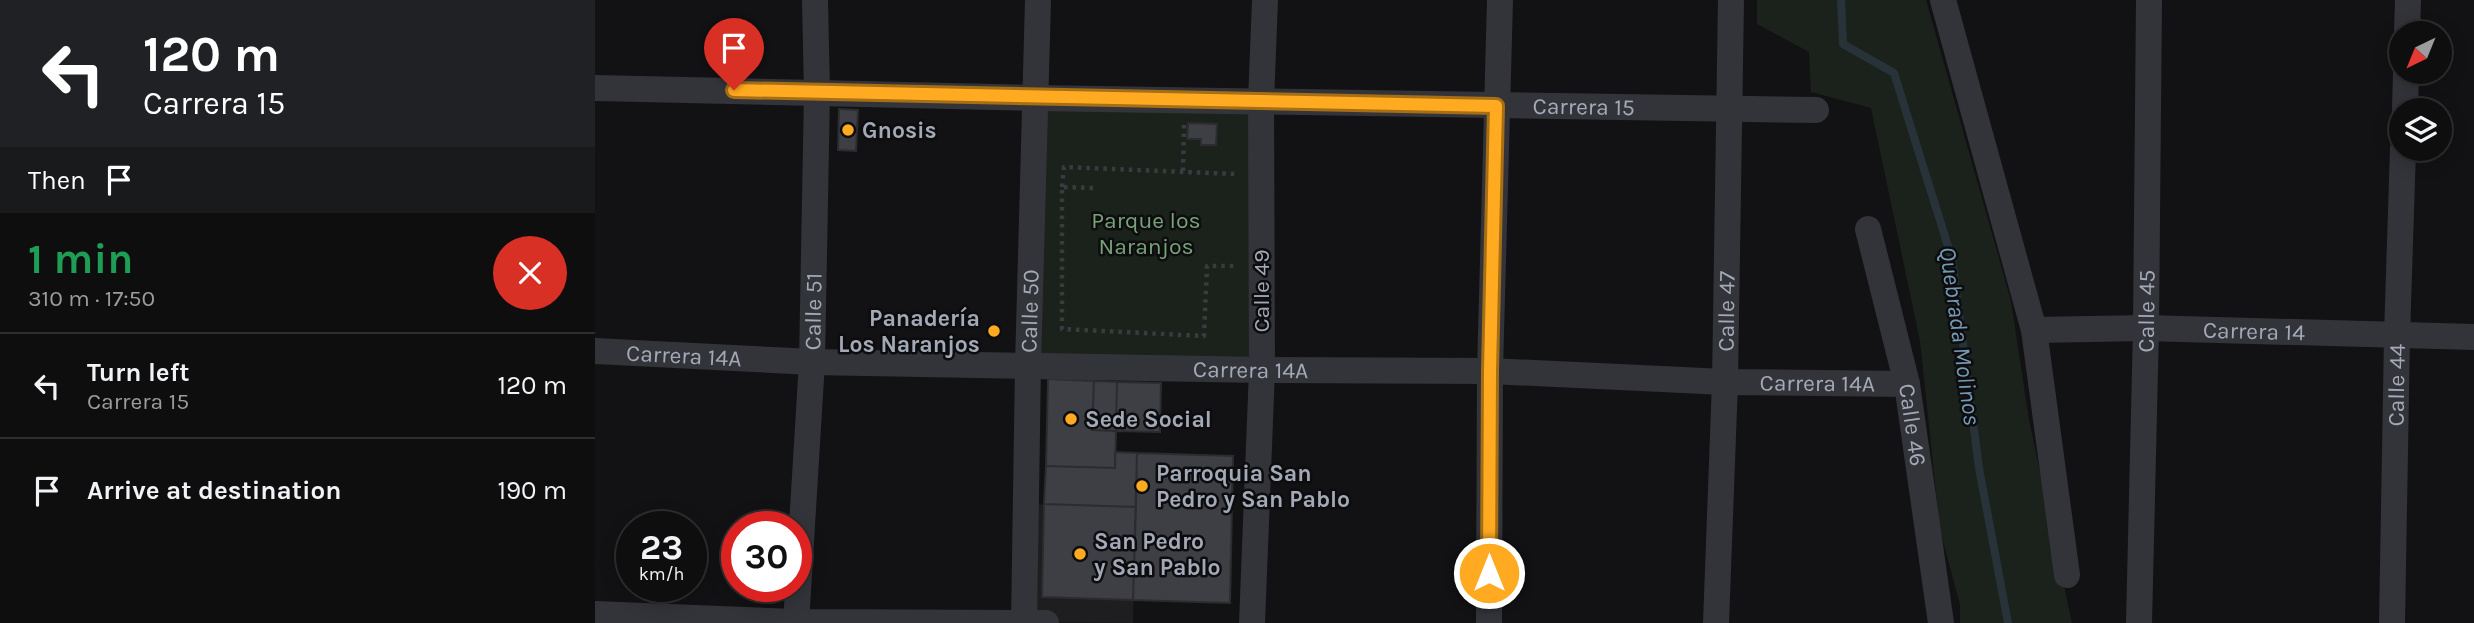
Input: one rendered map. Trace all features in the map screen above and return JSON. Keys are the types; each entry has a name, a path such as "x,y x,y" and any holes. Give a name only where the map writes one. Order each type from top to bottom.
{"street":[{"name":"Calle 51","path":"796,623 812,362 817,92 814,0"},
{"name":"Calle 50","path":"1024,623 1038,0"},
{"name":"Calle 49","path":"1252,623 1262,370 1261,102 1265,0"},
{"path":"1489,623 1490,371 1500,0"},
{"name":"Calle 47","path":"1716,623 1725,382 1731,0"},
{"path":"1943,0 2034,330 2067,575"},
{"name":"Calle 45","path":"2139,623 2146,328 2149,0"},
{"path":"2407,21 2408,0"},
{"name":"Carrera 15","path":"595,88 1816,110"},
{"name":"Calle 44","path":"2392,623 2403,161"},
{"name":"Calle 46","path":"1868,229 1907,384 1941,623"},
{"name":"Carrera 14","path":"2034,330 2146,328 2474,337"},
{"name":"Carrera 14A","path":"595,351 812,362 1490,371 1725,382 1907,384"},
{"path":"595,614 796,623 1046,623"}],"path":[{"path":"1183,171 1184,99"},
{"path":"1235,161 1235,187"},
{"path":"1235,174 1064,167 1062,329 1204,337 1207,266 1235,265 1235,253"},
{"path":"1062,187 1093,188"}],"shaded area":[{"name":"San Pedro y San Pablo","path":"1026,504 1136,507 1133,623 1024,622"}],"green space":[{"path":"1757,0 1926,0 2011,301 2029,420 2072,623 1960,623 1960,605 1940,530 1920,341 1871,108 1811,92 1809,52 1757,24"},
{"name":"Parque los Naranjos","path":"1035,98 1261,102 1262,370 1028,365"}],"building":[{"name":"Gnosis","path":"839,109 858,110 856,151 838,150"},
{"path":"1188,123 1217,124 1216,145 1201,145 1201,139 1187,139"},
{"path":"1048,379 1094,381 1092,430 1116,431 1115,468 1046,466"},
{"path":"1094,381 1117,382 1116,431 1092,430"},
{"path":"1117,382 1161,383 1160,432 1116,431"},
{"path":"1115,452 1137,453 1136,507 1044,504 1046,466 1115,468"},
{"path":"1137,453 1233,456 1230,603 1133,600"},
{"name":"San Pedro y San Pablo","path":"1044,504 1136,507 1133,600 1042,597"}],"waterway":[{"name":"Quebrada Molinos","path":"1841,0 1843,44 1894,73 1952,259 1979,468 2008,623"}],"place":[{"name":"Gnosis","path":"848,130"},
{"name":"Panadería Los Naranjos","path":"994,331"},
{"name":"Sede Social","path":"1071,419"},
{"name":"Parroquia San Pedro y San Pablo","path":"1142,486"},
{"name":"San Pedro y San Pablo","path":"1080,554"}],"route":[{"path":"734,90 1496,106 1489,573"}]}
